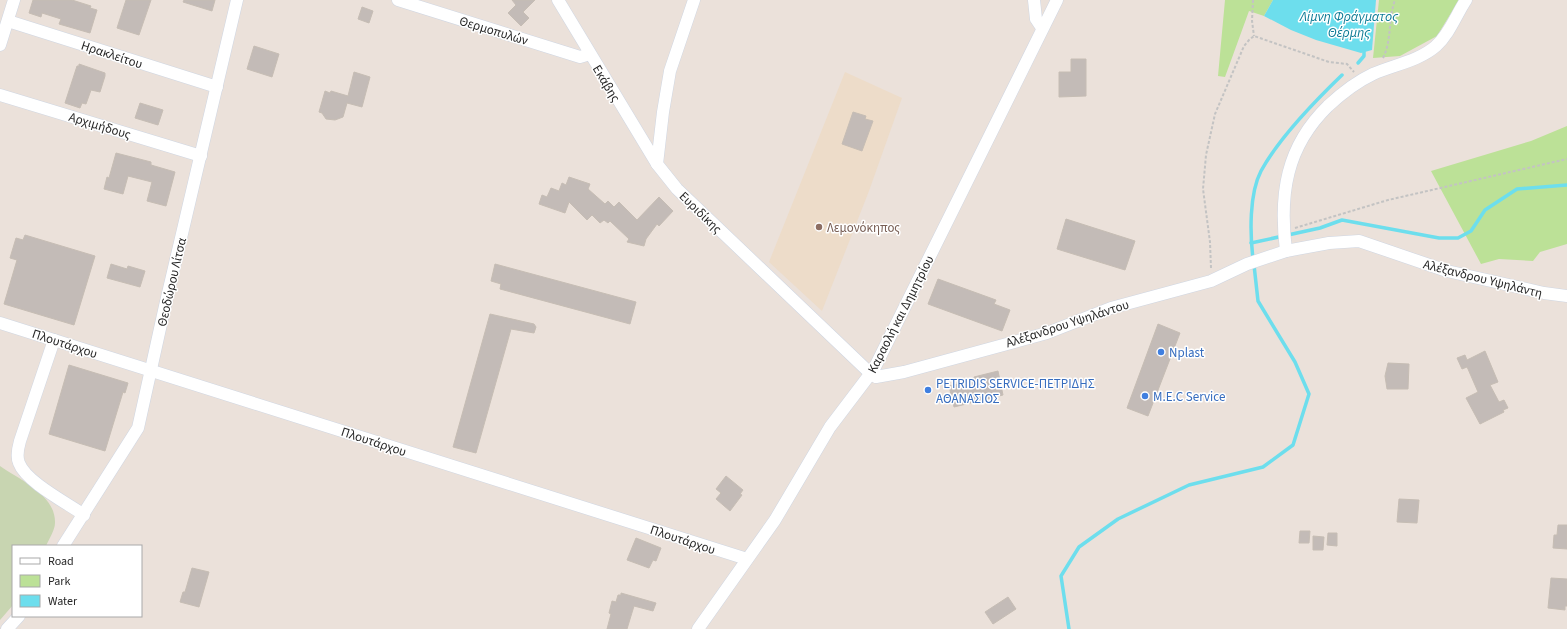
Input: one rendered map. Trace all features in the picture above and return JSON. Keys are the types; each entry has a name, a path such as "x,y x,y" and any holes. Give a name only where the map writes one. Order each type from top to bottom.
{"street":[{"path":"0,45 14,0"},
{"name":"Θεοδώρου Λίτσα","path":"64,545 138,428 237,0"},
{"name":"Θερμοπυλών","path":"398,0 580,57 590,54"},
{"name":"Εκάβης","path":"558,0 657,164"},
{"path":"657,164 662,112 670,71 694,0"},
{"path":"1034,0 1036,19 1042,28"},
{"name":"Καραολή και Δημητρίου","path":"698,629 775,520 830,427 871,374 1057,0"},
{"path":"1286,251 1284,231 1287,185 1295,150 1308,128 1354,72 1373,74 1408,61 1435,47 1448,31 1466,0"},
{"name":"Ηρακλείτου","path":"8,21 217,87"},
{"name":"Αρχιμήδους","path":"0,95 201,156"},
{"name":"Ευριδίκης","path":"657,164 677,189 871,374"},
{"name":"Αλέξανδρου Υψηλάντη","path":"1262,260 1286,251 1329,243 1360,241 1447,271 1544,293 1567,296"},
{"name":"Αλέξανδρου Υψηλάντου","path":"871,374 876,377 904,372 1047,333 1111,308 1211,281 1246,264 1262,260"},
{"name":"Πλουτάρχου","path":"0,323 747,559"},
{"path":"54,340 20,441 18,456 19,463 29,476 84,515"},
{"path":"7,629 18,617"}],"path":[{"path":"1254,36 1252,21 1253,1 1258,0"},
{"path":"1373,74 1387,49 1390,19 1395,0"},
{"path":"1254,36 1354,72"},
{"path":"1211,281 1210,242 1203,189 1206,155 1218,106 1244,46 1254,36"},
{"path":"1284,231 1388,200 1567,158"}],"shaded area":[{"name":"Λεμονόκηπος","path":"845,72 902,98 869,191 822,311 769,262"}],"green space":[{"path":"1225,0 1273,0 1264,16 1249,11 1225,77 1218,76"},
{"path":"1379,0 1459,0 1437,36 1400,56 1373,58"},
{"path":"1567,126 1567,244 1540,252 1533,261 1499,259 1481,264 1431,171 1531,141"},
{"path":"0,466 43,496 50,504 54,513 55,526 46,545 12,545 12,606 0,620"}],"water":[{"name":"Λίμνη Φράγματος Θέρμης","path":"1273,0 1376,0 1372,50 1361,53 1316,40 1291,30 1264,16"}],"building":[{"path":"33,0 72,0 91,6 90,8 97,10 90,33 59,24 61,19 42,13 41,17 29,13"},
{"path":"126,0 151,0 139,35 117,28"},
{"path":"184,0 215,0 212,11 183,2"},
{"path":"512,0 535,0 523,12 529,18 521,26 508,13 516,5"},
{"path":"362,7 373,11 369,23 358,19"},
{"path":"254,46 279,54 272,77 247,69"},
{"path":"1071,59 1086,59 1086,96 1059,97 1059,72 1071,72"},
{"path":"79,64 105,73 100,92 91,90 86,104 82,103 80,108 65,103 77,66 79,66"},
{"path":"354,72 370,77 362,107 347,103 343,117 335,120 326,119 322,113 319,112 325,91 330,93 331,91 348,96"},
{"path":"140,103 163,110 158,125 135,118"},
{"path":"853,112 866,116 865,119 873,121 862,151 842,144"},
{"path":"116,153 151,162 151,165 175,172 166,206 147,201 152,182 128,176 123,194 104,189 107,177 109,178"},
{"path":"569,177 590,184 588,189 605,204 608,201 614,207 619,202 637,220 659,197 673,211 659,226 657,224 646,239 644,246 627,242 629,239 610,221 608,223 604,220 600,223 592,215 587,220 569,202 565,213 539,204 542,195 547,197 551,188 559,191 562,183 566,185"},
{"path":"1066,219 1135,241 1125,270 1057,249"},
{"path":"25,235 95,256 74,325 4,304 17,260 10,258 16,238 23,240"},
{"path":"111,264 127,269 128,266 145,271 140,287 107,278"},
{"path":"495,264 636,302 630,324 500,289 501,284 491,281"},
{"path":"938,279 996,300 994,304 1010,310 1002,331 928,304"},
{"path":"490,314 534,324 536,327 534,333 511,329 476,453 453,447"},
{"path":"1158,324 1180,333 1148,416 1127,408"},
{"path":"1485,351 1498,382 1490,385 1499,402 1504,400 1508,408 1503,410 1504,412 1480,424 1466,398 1478,392 1467,367 1462,369 1457,358 1465,355 1467,360"},
{"path":"1388,363 1409,364 1408,389 1387,389 1385,376"},
{"path":"69,365 128,383 125,393 123,392 105,451 49,434"},
{"path":"998,371 1003,395 954,407 949,386 975,380 974,377"},
{"path":"726,476 743,490 740,494 742,495 730,511 716,499 721,493 716,489"},
{"path":"1399,499 1419,500 1417,523 1397,522"},
{"path":"1558,525 1567,525 1567,549 1553,548 1554,535 1557,535"},
{"path":"1300,531 1310,531 1309,543 1299,543"},
{"path":"1328,533 1337,533 1337,546 1327,545"},
{"path":"1313,536 1324,537 1323,550 1313,550"},
{"path":"636,538 661,548 656,561 653,560 649,568 627,560"},
{"path":"192,568 209,572 199,607 180,602 183,592 185,592"},
{"path":"1551,578 1567,579 1567,606 1565,606 1565,610 1548,608"},
{"path":"621,593 656,603 653,611 634,606 627,629 607,629 611,614 609,613 612,601 616,602 618,595 621,595"},
{"path":"1008,597 1016,609 993,624 985,612"}],"waterway":[{"path":"1358,63 1364,56 1364,49"},
{"path":"1253,259 1251,238 1252,202 1257,180 1261,171 1287,133 1309,108 1342,75"},
{"path":"1251,243 1320,228 1342,220 1439,238 1458,238 1471,231 1485,210 1517,189 1567,185"},
{"path":"1069,629 1061,576 1079,547 1118,519 1189,485 1263,467 1293,445 1309,394 1295,362 1258,301 1254,265"}],"place":[{"name":"Λεμονόκηπος","path":"819,227"},
{"name":"Nplast","path":"1161,352"},
{"name":"PETRIDIS SERVICE-ΠΕΤΡΙΔΗΣ ΑΘΑΝΑΣΙΟΣ","path":"928,390"},
{"name":"M.E.C Service","path":"1145,396"}]}
